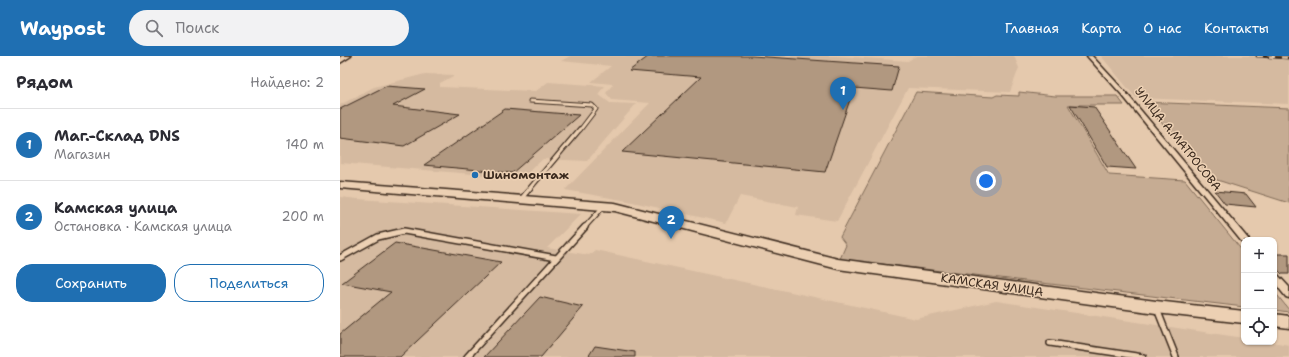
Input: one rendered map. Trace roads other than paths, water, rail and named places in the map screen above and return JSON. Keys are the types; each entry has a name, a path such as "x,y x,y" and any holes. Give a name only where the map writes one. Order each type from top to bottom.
{"main road":[{"path":"340,61 347,56"},
{"name":"КАМСКАЯ УЛИЦА","path":"340,185 615,207 838,264 1156,307 1241,317"},
{"path":"1277,320 1289,322"}],"street":[{"name":"УЛИЦА А.МАТРОСОВА","path":"1089,56 1125,95 1243,237"},
{"path":"1277,280 1289,294"}],"lane":[{"path":"520,200 566,148 596,109 592,106 530,101"},
{"path":"467,357 603,206"},
{"path":"340,258 373,237 404,231 556,258"},
{"path":"1156,307 1176,357"},
{"path":"1050,342 1143,357"}],"railway":[{"path":"1257,56 1289,58"}],"place":[{"name":"Маг.-Склад DNS","path":"843,110"},
{"name":"Шиномонтаж","path":"475,175"},
{"name":"Камская улица","path":"671,239"}]}
